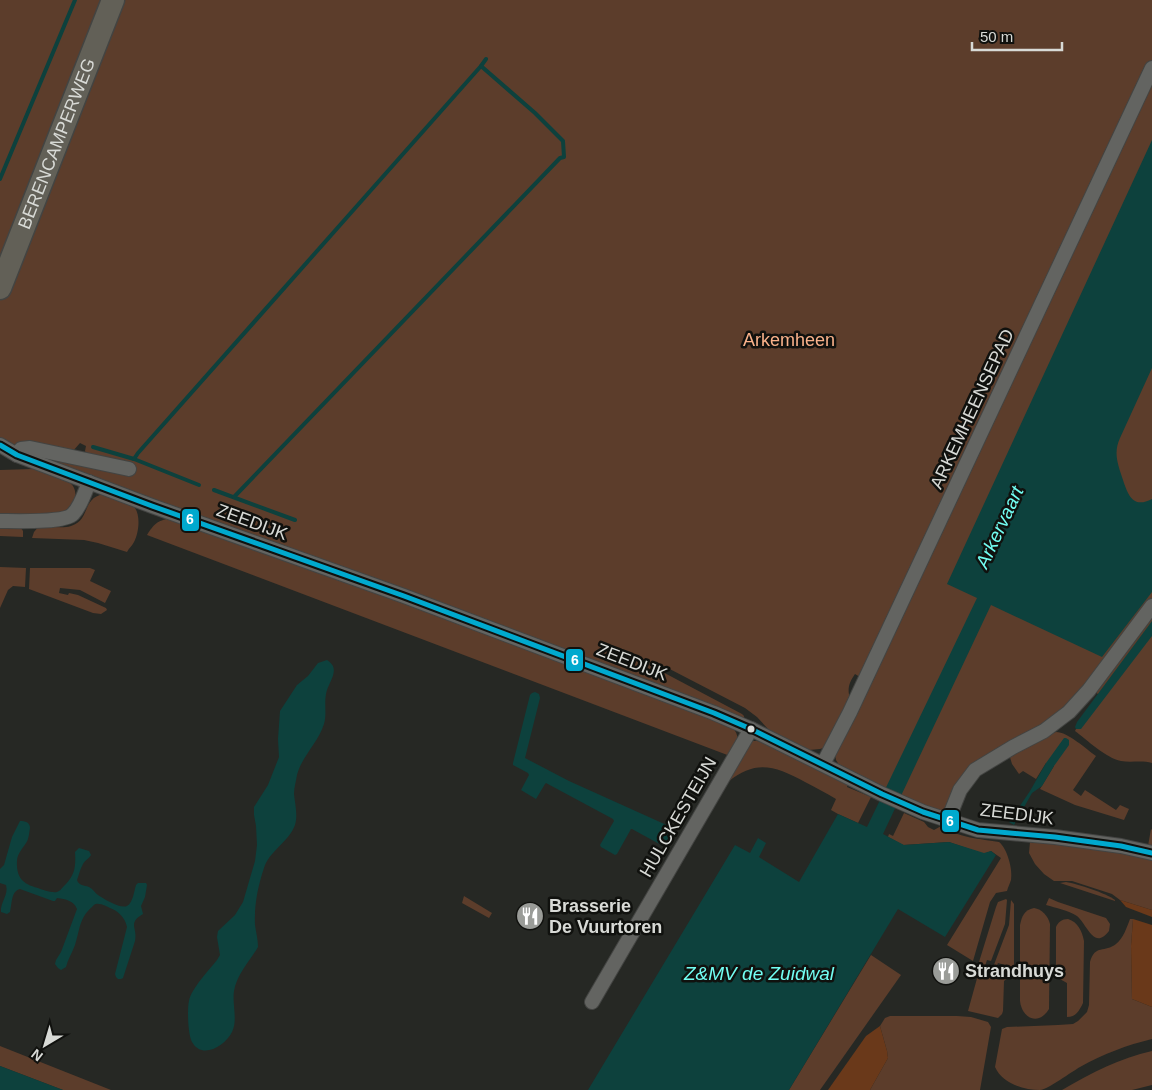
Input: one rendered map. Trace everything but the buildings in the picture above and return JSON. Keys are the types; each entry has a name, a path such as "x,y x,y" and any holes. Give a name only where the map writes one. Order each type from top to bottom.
{"main road":[{"name":"BERENCAMPERWEG","path":"0,288 112,0"}],"street":[{"name":"ARKEMHEENSEPAD","path":"823,764 850,712 1152,68"},
{"name":"ZEEDIJK","path":"0,444 17,455 696,706 751,729 882,794 923,812 978,830 1121,846 1152,853"},
{"name":"ZEEDIJK","path":"17,455 21,449 30,448 128,469"},
{"name":"ZEEDIJK","path":"0,453 17,455"},
{"path":"0,521 52,520 70,517 76,510 89,482"},
{"path":"948,820 960,790 975,770 1044,731 1069,712 1089,690 1152,606"},
{"name":"HULCKESTEIJN","path":"592,1002 751,729"}],"green space":[{"name":"Arkemheen","path":"0,0 1152,0 1152,763 1125,762 1115,759 1103,753 1075,731 1102,697 1087,686 1054,720 990,755 947,806 943,810 938,811 911,802 839,765 835,755 868,682 855,674 849,686 850,699 826,747 809,750 769,730 745,708 660,664 657,669 742,714 744,718 33,456 87,455 85,451 86,446 80,443 73,451 9,445 0,439"},
{"path":"33,469 63,478 70,483 75,489 73,504 59,514 0,516 0,470"},
{"path":"104,494 131,504 137,512 137,533 134,542 127,552 84,540 32,538 39,526 64,527 77,523 92,500"},
{"path":"170,518 588,671 733,728 737,735 736,745 730,756 147,535 156,524"},
{"path":"0,525 21,528 23,537 0,536"},
{"path":"0,567 26,568 25,587 13,586 8,590 0,608"},
{"path":"30,568 90,568 95,570 90,581 111,591 105,603 80,590 60,588 59,593 78,595 107,610 101,614 93,613 29,589"},
{"path":"1056,732 1071,738 1096,756 1073,790 1081,796 1085,790 1116,810 1120,805 1129,809 1124,820 1075,805 1040,789 1054,766 1046,763 1036,779 1023,771 1019,774 1012,764 1009,754"},
{"path":"753,741 767,743 848,783 847,787 871,797 858,823 831,810 836,799 794,776 775,769 766,767 748,770 728,782 746,746"},
{"path":"904,813 924,822 934,830 943,825 954,833 999,842 1007,854 1011,870 1011,880 1007,891 996,893 990,902 973,961 947,945 1001,858 991,851 984,854 949,842 903,845 888,837 889,834 893,836"},
{"path":"1151,829 1152,910 1120,900 1112,894 1072,881 1054,881 1035,864 1029,853 1030,842 1085,846 1146,857"},
{"path":"1066,882 1099,892 1111,897 1115,901 1060,883"},
{"path":"464,896 492,913 489,918 462,903"},
{"path":"1049,898 1106,918 1110,924 1109,931 1104,936 1095,937 1077,916 1046,905"},
{"path":"1006,899 1005,924 991,961 987,960 982,975 989,978 1009,925 1011,900 1014,904 1014,968 998,963 995,970 1002,973 1004,968 1014,970 1014,972 1004,981 1003,1011 998,1018 968,1011 981,964 979,962 996,907 998,902"},
{"path":"1034,908 1044,913 1050,924 1049,1009 1045,1014 1036,1019 1027,1016 1021,1007 1020,1001 1020,925 1024,914"},
{"path":"1068,919 1079,927 1084,941 1083,1003 1079,1011 1070,1017 1067,1017 1067,983 1056,975 1056,927 1060,921"},
{"path":"1130,919 1133,919 1131,946 1132,999 1152,1007 1152,1039 1124,1047 1097,1058 1049,1087 1040,1090 1020,1087 998,1073 995,1067 1002,1029 1007,1027 1073,1024 1087,1012 1092,956 1098,951 1112,947 1118,942"},
{"path":"871,955 901,975 820,1090 789,1090"},
{"path":"890,1016 957,1016 971,1017 988,1022 991,1027 980,1090 870,1090 888,1058 880,1026 885,1018"},
{"path":"0,1046 111,1090 63,1090 0,1066"},
{"path":"1152,1051 1152,1085 1132,1090 1062,1090 1106,1067"}],"shaded area":[{"path":"1120,900 1152,910 1152,917 1126,907"},
{"path":"1133,919 1152,925 1152,1007 1132,999 1131,946"},
{"path":"880,1026 888,1058 870,1090 828,1090 866,1036"}],"water":[{"path":"1152,140 1152,368 1118,443 1117,459 1125,486 1132,499 1146,502 1152,499 1152,592 1102,657 991,605 883,834 904,845 949,842 984,853 991,851 996,855 945,937 898,909 789,1090 588,1090 735,845 750,853 758,838 766,843 759,857 799,882 838,814 867,827 977,598 947,584"},
{"path":"1152,621 1152,636 1081,729 1076,729 1077,722"},
{"path":"327,660 333,667 334,672 326,694 324,724 299,768 294,792 295,825 270,856 262,875 255,910 258,947 241,973 234,991 234,1027 229,1037 219,1046 213,1049 201,1050 196,1047 191,1039 188,1022 190,996 220,955 218,931 235,915 243,902 255,861 257,845 254,807 268,785 279,757 280,711 297,685 308,676 318,663"},
{"path":"535,692 539,694 540,698 525,758 569,781 671,827 666,845 663,846 631,829 615,855 600,845 614,821 613,819 546,783 536,799 521,790 529,775 513,765 513,763 530,695"},
{"path":"1064,738 1069,740 1069,745 1042,786 1032,793 1014,825 1009,822 1046,763"},
{"path":"20,821 27,822 30,828 28,840 19,853 17,860 18,871 21,879 32,886 50,892 59,891 72,875 75,867 75,852 79,848 89,851 91,855 82,866 78,882 108,901 116,905 127,906 132,900 136,885 138,883 146,883 145,897 141,906 143,914 134,923 135,941 123,978 118,979 115,974 127,927 123,917 113,909 96,904 88,911 80,924 75,945 66,967 61,970 55,964 77,909 74,904 60,898 53,901 20,889 13,895 10,912 7,914 1,912 7,889 6,885 0,883 0,869 4,865 12,837"},
{"path":"0,1066 63,1090 0,1090"}],"waterway":[{"path":"0,179 75,0"},
{"path":"134,459 486,59"},
{"path":"234,497 560,158 564,157 563,141 535,113 481,66"},
{"path":"93,447 134,459 199,485"},
{"path":"214,490 295,520"}],"transit line":[{"name":"6","path":"0,445 17,455 152,506 404,596 714,713 923,812 978,830 1055,837 1121,846 1152,853"}],"place":[{"name":"Brasserie De Vuurtoren","path":"530,916"},
{"name":"Strandhuys","path":"946,971"}],"water label":[{"name":"Arkervaart","path":"999,527"},
{"name":"Z&MV de Zuidwal","path":"759,973"}]}
